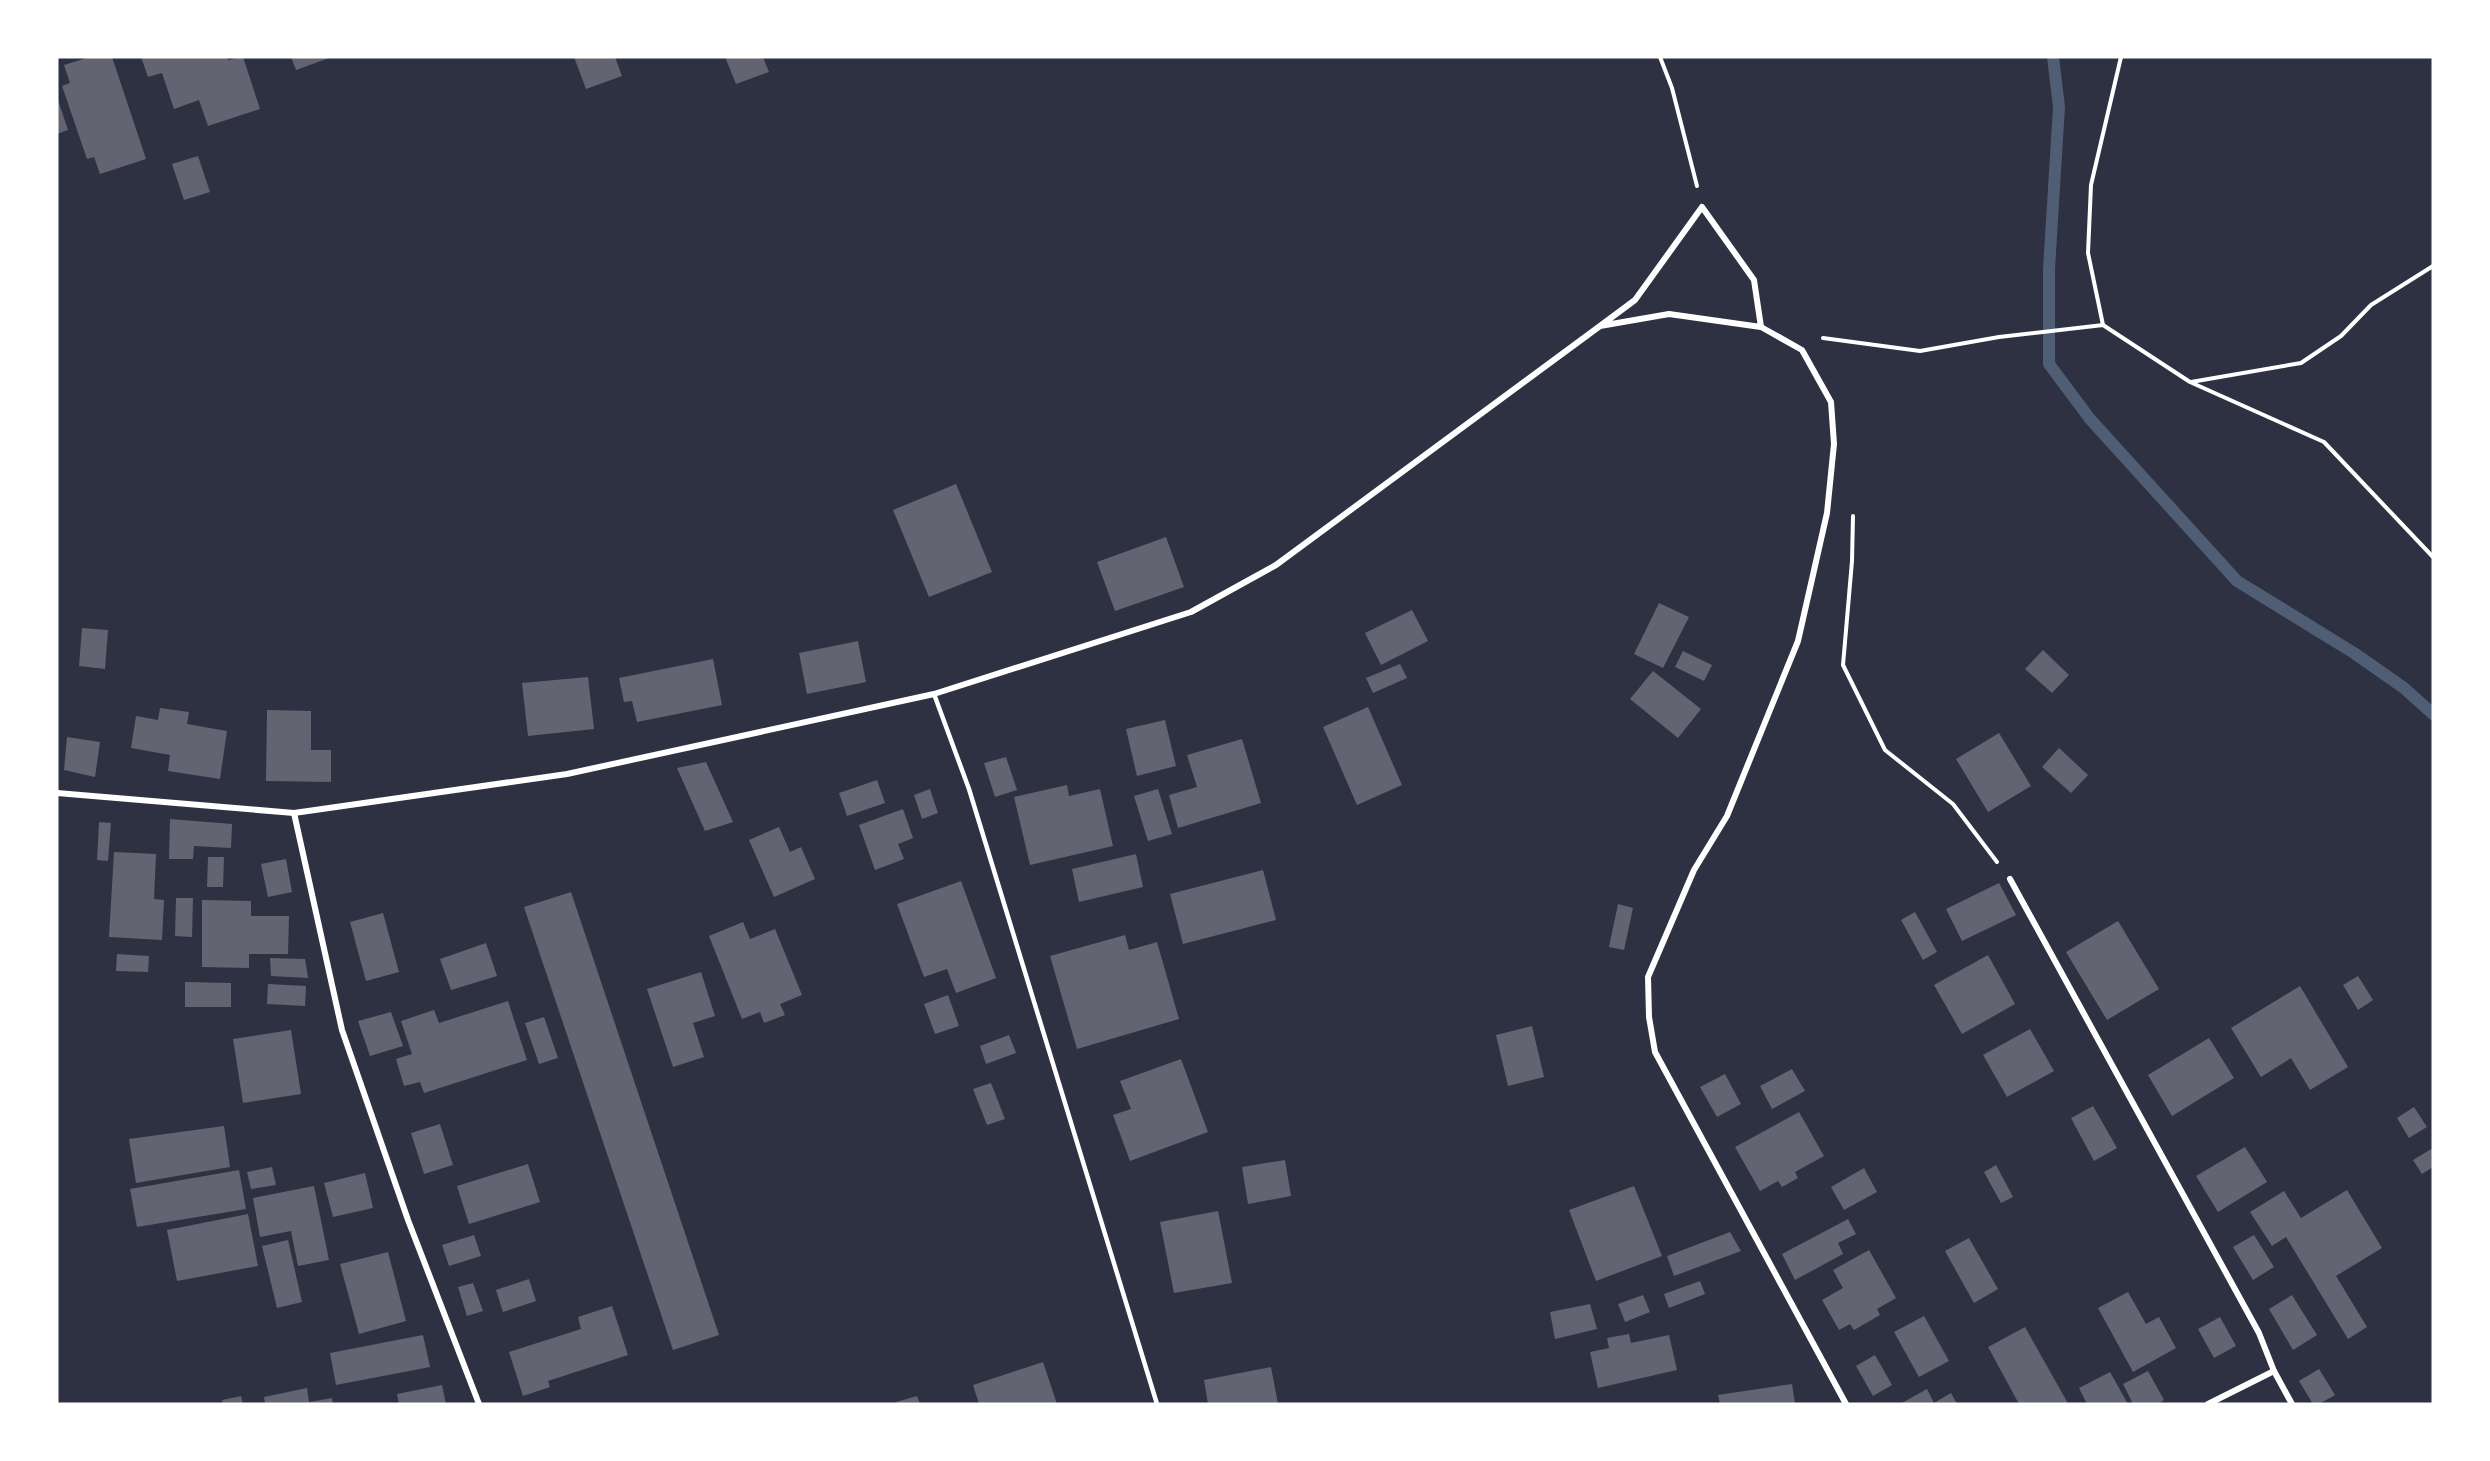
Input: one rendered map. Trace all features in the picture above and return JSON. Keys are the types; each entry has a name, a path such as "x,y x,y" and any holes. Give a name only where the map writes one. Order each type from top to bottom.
{"street":[{"path":"57,793 294,813 567,774 934,694 1191,612 1276,565 1635,300 1702,207 1754,280 1761,327"},
{"path":"1600,326 1669,314 1761,327 1802,351 1831,402 1834,444 1827,513 1798,641 1727,816 1694,870 1648,977 1649,1017 1655,1052 1846,1404"},
{"path":"294,813 342,1030 408,1220 478,1404"},
{"path":"2010,879 2253,1323 2274,1371 2292,1404"},
{"path":"2208,1404 2274,1371"}],"lane":[{"path":"934,694 972,800 1157,1404"}],"path":[{"path":"1660,57 1672,88 1702,207"},
{"path":"2103,325 2088,253 2091,185 2121,57"},
{"path":"2190,382 2301,363 2341,336 2371,305 2433,266"},
{"path":"1780,338 1802,335 1920,351 1999,337 2103,325 2190,382 2325,442 2433,556"},
{"path":"1853,506 1852,561 1843,665 1885,750 1953,804 2010,879"}],"building":[{"path":"90,57 112,57 146,159 100,174 94,157 87,159 62,86 70,83 64,65"},
{"path":"141,57 227,57 228,60 243,57 260,109 208,126 199,100 174,109 162,73 148,77"},
{"path":"291,57 332,57 296,70"},
{"path":"574,57 615,57 622,76 586,89"},
{"path":"725,57 763,57 769,72 736,84"},
{"path":"57,97 68,130 57,134"},
{"path":"198,156 210,192 184,200 172,164"},
{"path":"956,484 992,572 929,597 893,510"},
{"path":"1166,537 1184,587 1115,611 1097,562"},
{"path":"1659,603 1689,617 1663,668 1634,654"},
{"path":"1412,610 1428,641 1381,665 1365,633"},
{"path":"82,628 108,630 105,669 79,666"},
{"path":"858,641 866,682 807,694 799,653"},
{"path":"2043,650 2069,675 2052,693 2025,669"},
{"path":"1683,651 1712,665 1704,681 1675,667"},
{"path":"713,659 722,705 637,722 632,701 624,702 619,678"},
{"path":"1400,664 1407,678 1373,693 1366,678"},
{"path":"1653,671 1701,709 1678,738 1630,699"},
{"path":"588,677 594,729 528,736 522,683"},
{"path":"1368,707 1402,785 1357,805 1323,727"},
{"path":"160,708 189,712 187,724 227,731 220,779 168,771 170,755 131,748 136,716 158,720"},
{"path":"267,710 311,711 311,750 331,750 331,782 266,781"},
{"path":"1165,720 1176,766 1137,776 1126,729"},
{"path":"1999,733 2031,786 1988,812 1956,759"},
{"path":"67,737 100,742 95,777 64,770"},
{"path":"1242,739 1261,803 1178,828 1169,795 1197,787 1187,755"},
{"path":"2059,748 2088,775 2071,793 2042,767"},
{"path":"1006,757 1017,790 995,797 984,763"},
{"path":"706,762 733,822 705,831 677,768"},
{"path":"877,780 885,803 847,816 839,793"},
{"path":"1067,785 1069,796 1100,789 1113,846 1030,865 1014,797"},
{"path":"930,789 938,813 922,819 914,795"},
{"path":"1158,789 1172,834 1148,841 1134,796"},
{"path":"903,809 913,838 898,844 904,859 875,870 859,825"},
{"path":"170,819 232,824 231,848 194,846 193,859 169,859"},
{"path":"99,822 111,823 108,861 97,860"},
{"path":"779,827 790,852 801,847 815,879 774,897 749,840"},
{"path":"114,852 156,854 154,899 164,900 162,940 109,937"},
{"path":"1136,854 1143,887 1079,902 1072,869"},
{"path":"208,857 224,857 223,887 207,887"},
{"path":"286,859 292,892 268,897 261,864"},
{"path":"1263,870 1276,920 1183,944 1170,894"},
{"path":"961,881 996,978 956,993 947,969 924,977 897,904"},
{"path":"1999,883 2016,915 1962,941 1946,909"},
{"path":"571,892 719,1335 673,1350 524,907"},
{"path":"176,898 193,898 192,937 175,936"},
{"path":"202,900 251,901 251,916 289,916 288,954 249,954 249,968 202,967"},
{"path":"1618,904 1633,908 1624,950 1609,947"},
{"path":"1915,912 1937,952 1923,960 1901,920"},
{"path":"383,913 399,972 366,981 350,922"},
{"path":"2118,921 2159,989 2107,1020 2066,952"},
{"path":"743,922 750,939 775,929 802,995 780,1004 785,1015 764,1023 760,1012 742,1019 709,936"},
{"path":"1125,935 1129,950 1157,942 1179,1019 1077,1049 1050,956"},
{"path":"486,943 497,976 451,990 440,959"},
{"path":"117,954 149,956 148,972 116,971"},
{"path":"1988,955 2015,1004 1962,1034 1934,985"},
{"path":"270,958 305,959 308,978 271,976"},
{"path":"701,972 715,1016 693,1023 704,1057 673,1067 647,989"},
{"path":"2358,976 2373,1000 2358,1010 2343,985"},
{"path":"185,982 231,983 231,1007 185,1007"},
{"path":"268,984 306,986 305,1006 267,1004"},
{"path":"2300,986 2348,1067 2310,1090 2291,1058 2261,1077 2231,1028"},
{"path":"948,995 959,1026 935,1034 924,1004"},
{"path":"508,1001 527,1060 424,1093 420,1082 404,1086 396,1059 412,1054 401,1021 434,1010 439,1023"},
{"path":"391,1012 403,1046 370,1056 358,1021"},
{"path":"544,1017 558,1058 539,1064 525,1023"},
{"path":"1532,1026 1544,1077 1508,1086 1496,1035"},
{"path":"2030,1029 2054,1071 2007,1097 1983,1055"},
{"path":"291,1030 301,1094 243,1103 233,1039"},
{"path":"1009,1035 1016,1053 986,1064 980,1046"},
{"path":"2209,1038 2234,1078 2172,1116 2148,1075"},
{"path":"1181,1059 1208,1132 1130,1161 1113,1115 1131,1109 1120,1081"},
{"path":"1792,1069 1805,1091 1772,1109 1760,1086"},
{"path":"1725,1074 1741,1104 1717,1117 1700,1087"},
{"path":"991,1083 1005,1119 987,1125 973,1089"},
{"path":"2093,1106 2117,1148 2094,1161 2071,1118"},
{"path":"2414,1107 2427,1127 2409,1138 2397,1118"},
{"path":"1799,1112 1824,1156 1795,1172 1798,1178 1782,1187 1778,1181 1760,1191 1735,1147"},
{"path":"440,1124 453,1165 424,1174 411,1133"},
{"path":"224,1126 230,1167 136,1183 129,1139"},
{"path":"2245,1147 2267,1182 2218,1212 2196,1176"},
{"path":"2433,1148 2433,1167 2422,1174 2413,1160"},
{"path":"1285,1160 1291,1196 1248,1204 1242,1167"},
{"path":"528,1164 540,1202 469,1224 457,1186"},
{"path":"1996,1165 2013,1197 2001,1203 1984,1172"},
{"path":"272,1167 276,1185 251,1189 247,1172"},
{"path":"1864,1168 1877,1192 1844,1210 1831,1187"},
{"path":"239,1170 246,1209 137,1227 130,1189"},
{"path":"365,1173 373,1208 333,1217 324,1183"},
{"path":"314,1186 329,1260 298,1266 291,1231 260,1237 253,1198"},
{"path":"1634,1186 1662,1256 1596,1281 1569,1210"},
{"path":"2347,1190 2382,1248 2336,1276 2367,1327 2348,1339 2286,1237 2272,1246 2250,1212 2284,1191 2301,1218"},
{"path":"1218,1211 1232,1283 1174,1293 1160,1222"},
{"path":"248,1214 258,1266 177,1281 167,1230"},
{"path":"1848,1219 1856,1234 1838,1243 1843,1254 1795,1280 1782,1254"},
{"path":"1730,1232 1741,1251 1674,1276 1667,1256"},
{"path":"474,1235 481,1256 449,1266 442,1245"},
{"path":"2254,1235 2274,1267 2253,1280 2233,1247"},
{"path":"1969,1238 1998,1289 1974,1303 1945,1251"},
{"path":"288,1240 302,1302 277,1308 262,1246"},
{"path":"1869,1250 1896,1298 1877,1309 1880,1315 1854,1330 1850,1324 1839,1330 1822,1300 1843,1288 1833,1270"},
{"path":"388,1252 406,1321 359,1334 340,1264"},
{"path":"529,1279 536,1301 503,1312 496,1290"},
{"path":"1700,1281 1705,1294 1669,1308 1664,1294"},
{"path":"473,1283 483,1311 467,1316 458,1287"},
{"path":"2128,1292 2146,1324 2159,1317 2176,1348 2133,1372 2098,1308"},
{"path":"1643,1295 1650,1312 1625,1322 1618,1304"},
{"path":"2292,1295 2317,1335 2293,1350 2269,1309"},
{"path":"1590,1304 1597,1329 1555,1339 1550,1312"},
{"path":"612,1306 628,1355 548,1381 550,1387 523,1396 509,1352 581,1329 578,1317"},
{"path":"1924,1316 1949,1361 1919,1377 1894,1332"},
{"path":"2220,1317 2236,1346 2214,1358 2198,1329"},
{"path":"2025,1327 2068,1404 2019,1404 1988,1347"},
{"path":"1629,1334 1631,1343 1669,1335 1677,1370 1598,1388 1590,1352 1609,1348 1607,1338"},
{"path":"423,1335 430,1367 336,1385 330,1353"},
{"path":"1875,1355 1892,1385 1873,1396 1856,1366"},
{"path":"1043,1362 1057,1404 979,1404 973,1385"},
{"path":"1271,1367 1278,1404 1208,1404 1204,1380"},
{"path":"2319,1369 2335,1395 2319,1404 2313,1404 2299,1381"},
{"path":"2148,1371 2164,1400 2158,1404 2133,1404 2123,1384"},
{"path":"2110,1372 2128,1404 2087,1404 2079,1388"},
{"path":"1792,1384 1795,1404 1720,1404 1718,1395"},
{"path":"442,1385 446,1404 399,1404 397,1394"},
{"path":"307,1388 309,1402 332,1398 333,1404 265,1404 264,1397"},
{"path":"1927,1389 1934,1403 1951,1393 1957,1404 1900,1404"},
{"path":"241,1396 243,1404 223,1404 222,1400"},
{"path":"917,1396 920,1404 896,1404 896,1402"}],"waterway":[{"path":"2053,57 2059,107 2049,269 2049,364 2090,419 2237,581 2354,653 2404,688 2433,714"}]}
